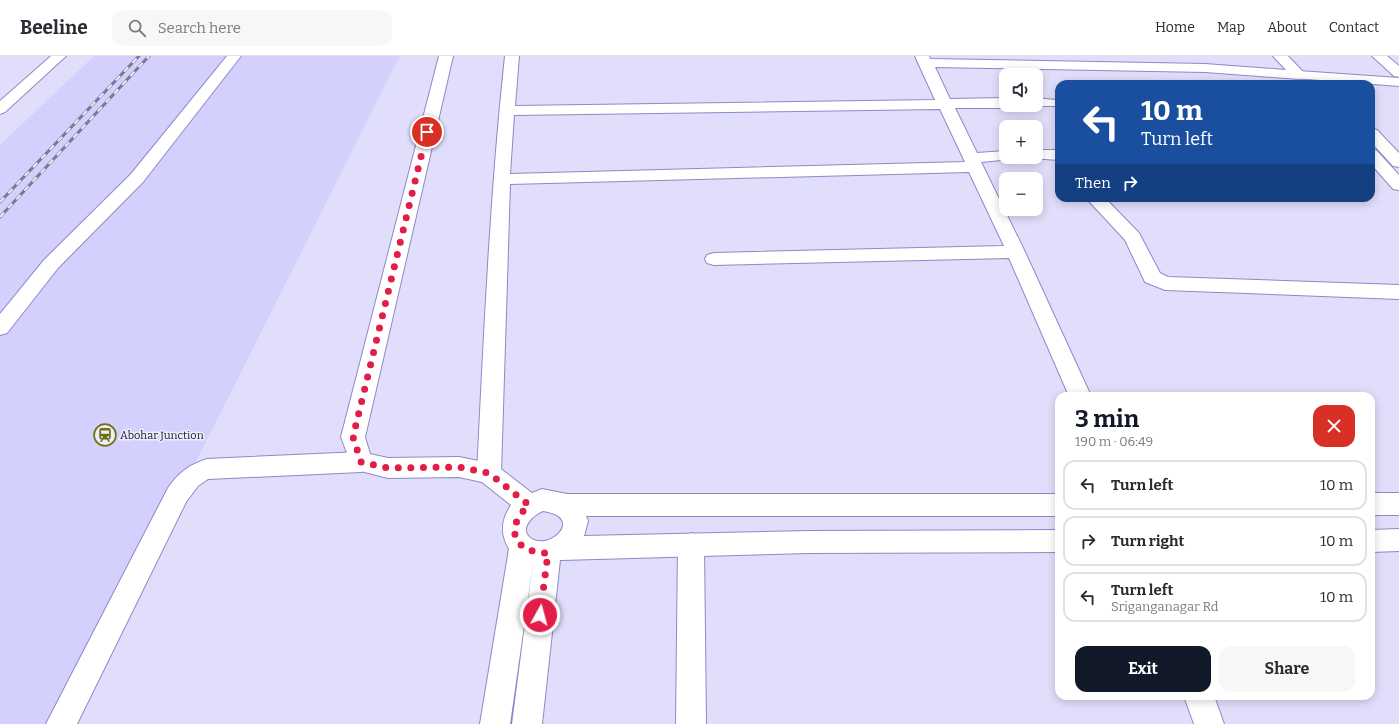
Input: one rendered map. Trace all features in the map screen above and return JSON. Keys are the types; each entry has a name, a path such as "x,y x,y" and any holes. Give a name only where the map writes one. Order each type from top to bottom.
{"street":[{"path":"0,109 59,56"},
{"path":"0,328 51,264 137,178 234,56"},
{"path":"361,462 353,437 446,56"},
{"path":"489,473 502,179 506,111 512,56"},
{"path":"1280,56 1312,80"},
{"path":"1379,56 1399,73"},
{"path":"1078,392 1016,252 923,59 1201,62 1312,80"},
{"path":"1375,81 1399,82"},
{"path":"506,111 999,103"},
{"path":"1375,137 1397,157"},
{"path":"1043,156 1055,155"},
{"path":"502,179 972,162 999,157"},
{"path":"1375,158 1399,185"},
{"path":"1099,202 1133,237 1152,277 1165,283 1399,292"},
{"path":"714,259 1016,252"},
{"path":"61,724 177,495 195,472 207,469 361,462 388,468 459,467 489,473 529,505"},
{"path":"1055,505 567,505 556,500 542,500 529,505 519,514 514,526 515,538 544,550 810,542 1055,541"},
{"path":"1375,504 1399,504"},
{"path":"544,550 571,538 576,526 574,514 567,505"},
{"path":"1375,540 1399,540"},
{"path":"691,545 691,724"},
{"path":"495,724 544,550"},
{"path":"527,724 544,550"},
{"path":"1200,700 1209,724"}],"shaded area":[{"name":"Abohar Junction","path":"94,56 400,56 64,724 0,724 0,145"}],"railway":[{"path":"0,202 139,56"},
{"path":"0,217 149,56"}],"place":[{"name":"Abohar Junction","path":"105,435"}],"route":[{"path":"427,132 353,437 361,462 388,468 459,467 489,473 529,505 519,514 514,526 515,538 522,548 534,553 548,553 540,615"}]}
